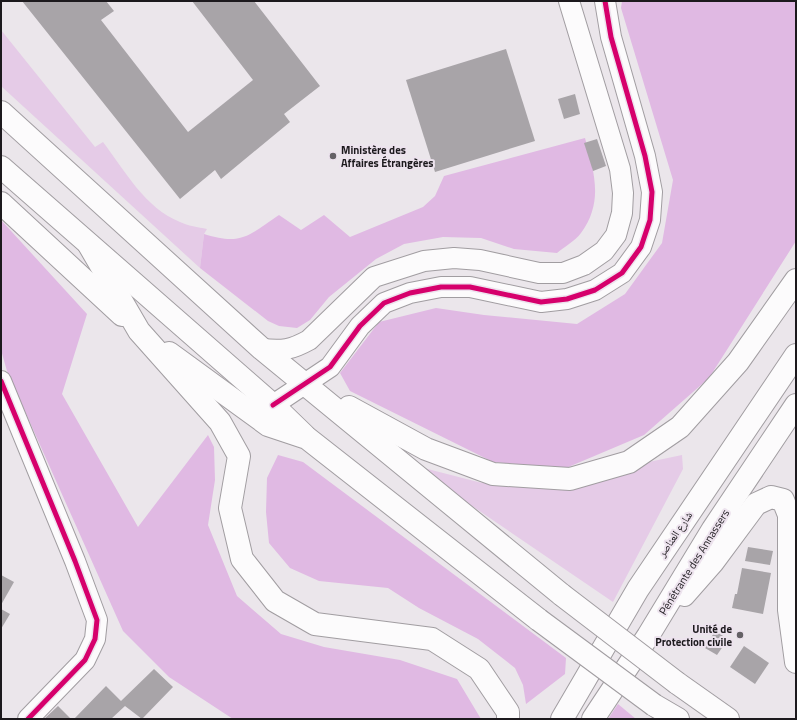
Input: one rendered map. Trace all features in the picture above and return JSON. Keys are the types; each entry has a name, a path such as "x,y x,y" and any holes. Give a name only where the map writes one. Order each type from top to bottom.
{"highway":[{"path":"1,112 262,349 562,595 677,684 728,719"},
{"path":"1,127 62,167"},
{"path":"1,167 273,405 307,438 539,620 672,719"},
{"path":"1,203 139,331 220,422 239,456 230,508 242,559 275,601 315,624 432,640 479,669 508,712 508,719"},
{"path":"89,245 139,331 268,426 307,438"},
{"path":"304,383 426,449 493,474 570,479 629,462 680,427 738,362 796,280"},
{"name":"شارع العناصر","path":"562,719 638,589 796,355"},
{"name":"Pénétrante des Annassers","path":"593,719 648,636 713,529 796,405"},
{"path":"648,636 713,562 756,504 771,497 783,500 789,515 789,610 796,662"},
{"path":"654,705 678,719"}],"street":[{"path":"262,349 290,350 309,340 374,277 424,260 454,258 480,260 539,273 563,273 584,265 604,251 616,234 622,213 623,193 620,169 570,1"},
{"path":"273,405 330,366 360,326 384,303 410,293 441,287 470,287 541,302 567,299 595,290 622,273 641,247 650,220 652,192 645,156 611,37 605,1"},
{"path":"1,381 75,561 97,620 95,639 85,660 28,719"}],"shaded area":[{"path":"622,1 796,1 796,241 709,378 644,435 566,468 493,462 350,391 340,373 379,322 436,308 484,315 577,324 625,294 662,243 673,180 621,8"},
{"path":"1,30 95,147 103,142 137,188 156,208 180,222 207,229 204,234 200,268 1,86"},
{"path":"585,138 594,175 595,198 593,210 579,236 557,253 514,249 481,238 443,237 404,244 376,259 329,297 310,320 297,328 279,326 268,321 200,268 204,234 228,239 237,239 252,233 279,215 301,230 324,215 350,237 423,207 435,196 444,176"},
{"path":"1,220 87,314 62,394 138,527 208,435 214,447 215,480 208,525 237,596 281,634 324,647 400,660 457,679 481,719 233,719 169,677 123,631 7,371 1,350"},
{"path":"278,455 303,462 566,658 565,674 526,704 523,685 515,668 478,639 419,608 388,588 319,581 290,568 269,543 266,512 267,478"},
{"path":"682,455 683,469 613,602 412,465 482,483 576,487 644,463"},
{"path":"618,704 636,719 608,719"}],"building":[{"path":"22,1 106,1 114,11 101,20 188,132 253,80 192,1 254,1 320,86 284,114 290,122 221,179 215,170 180,199"},
{"path":"506,49 535,141 435,172 406,80"},
{"path":"575,94 580,114 564,119 558,99"},
{"path":"597,139 606,166 593,171 584,143"},
{"path":"748,547 773,551 770,565 745,561"},
{"path":"742,568 771,573 763,614 732,608 735,594 737,594"},
{"path":"1,575 14,582 1,605"},
{"path":"1,609 10,614 1,629"},
{"path":"715,631 728,639 717,655 705,648"},
{"path":"744,646 769,663 755,684 730,667"},
{"path":"154,669 173,687 142,719 125,706 111,719 74,719 106,686 121,701"},
{"path":"58,706 71,719 44,719"}],"cycle path":[{"path":"273,405 330,367 360,326 384,303 410,293 441,287 470,287 541,302 567,299 595,290 622,273 641,247 650,220 652,192 645,156 611,37 605,1"},
{"path":"1,381 75,561 97,620 95,639 85,660 28,719"}],"place":[{"name":"Ministère des Affaires Étrangères","path":"333,156"},
{"name":"Unité de Protection civile","path":"740,635"}]}
